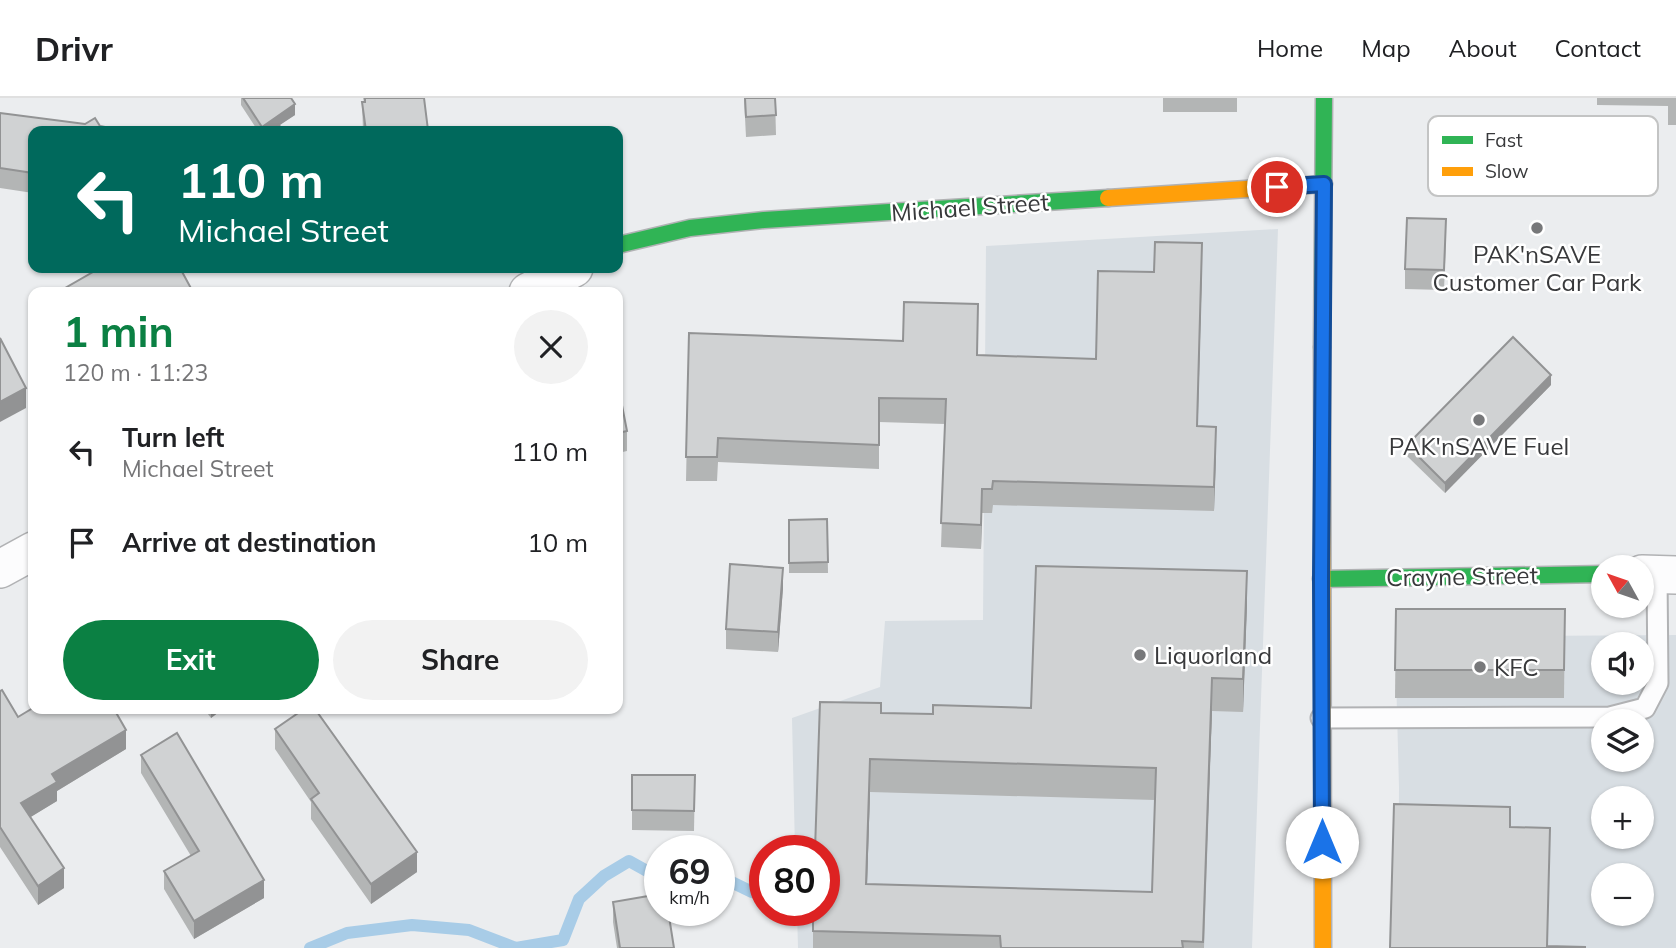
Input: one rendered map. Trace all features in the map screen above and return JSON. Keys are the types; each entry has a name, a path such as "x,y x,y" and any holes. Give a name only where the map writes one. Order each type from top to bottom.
{"main road":[{"path":"1323,948 1321,579 1324,98"},
{"name":"Michael Street","path":"623,244 690,228 764,220 1324,184"},
{"name":"Crayne Street","path":"1321,579 1591,574"}],"street":[{"path":"537,287 564,273"},
{"path":"0,569 28,554"}],"lane":[{"path":"1321,718 1610,717 1645,708 1658,683 1658,574"}],"shaded area":[{"path":"1278,229 1252,948 798,948 797,926 840,926 840,835 795,835 792,718 880,687 885,621 983,620 986,246"},
{"path":"1654,635 1676,635 1676,948 1398,948 1399,787 1395,637 1591,636 1591,695 1654,695"}],"building":[{"path":"243,98 291,98 295,104 261,126"},
{"path":"365,98 424,98 428,126 365,126 362,102 365,102"},
{"path":"745,98 775,98 776,115 746,117"},
{"path":"0,113 85,124 95,118 100,126 28,126 28,172 0,168"},
{"path":"1407,218 1446,219 1444,270 1405,269"},
{"path":"1155,242 1202,243 1197,426 1216,427 1214,487 993,481 992,489 982,489 981,525 941,523 946,399 879,398 879,445 718,438 717,457 686,457 689,333 903,341 904,302 978,304 977,355 1096,359 1098,271 1154,272"},
{"path":"91,273 183,273 190,287 67,287"},
{"name":"PAK'nSAVE Fuel","path":"1513,337 1551,375 1445,483 1407,445"},
{"path":"0,338 26,388 0,402"},
{"path":"623,411 627,431 623,432"},
{"path":"827,519 828,562 789,563 789,520"},
{"path":"730,564 783,568 778,632 726,629"},
{"path":"1036,566 1247,571 1243,679 1212,678 1203,942 1182,941 1183,948 1001,948 1000,936 813,931 813,926 840,926 840,835 816,835 820,702 881,703 881,713 933,714 933,705 1031,708","holes":["870,759 1156,768 1152,892 866,884"]},
{"path":"1396,609 1565,609 1564,670 1395,670"},
{"path":"2,690 18,717 28,711 28,714 117,714 126,730 52,774 57,782 21,803 64,868 38,886 0,827"},
{"path":"297,714 319,714 417,852 371,884 311,799 319,793 275,729"},
{"path":"177,733 264,880 194,921 164,871 199,851 141,755"},
{"path":"632,775 695,775 694,811 632,810"},
{"path":"1394,804 1510,807 1510,827 1550,828 1547,946 1585,948 1390,948"},
{"path":"644,897 644,926 671,926 674,948 620,948 613,902"}],"waterway":[{"path":"310,948 347,933 412,925 469,930 516,948 563,940 579,899 604,876 629,861 644,869"},
{"path":"735,884 749,891"}],"traffic: fast":[{"path":"1322,347 1324,98"},
{"path":"623,244 690,228 764,220 1108,198"},
{"path":"1321,579 1591,574"}],"traffic: slow":[{"path":"1108,198 1324,184"},
{"path":"1322,347 1323,948"}],"place":[{"name":"PAK'nSAVE Customer Car Park","path":"1537,228"},
{"name":"PAK'nSAVE Fuel","path":"1479,420"},
{"name":"Liquorland","path":"1140,655"},
{"name":"KFC","path":"1480,667"}],"route":[{"path":"1277,187 1324,184 1322,842"}]}
